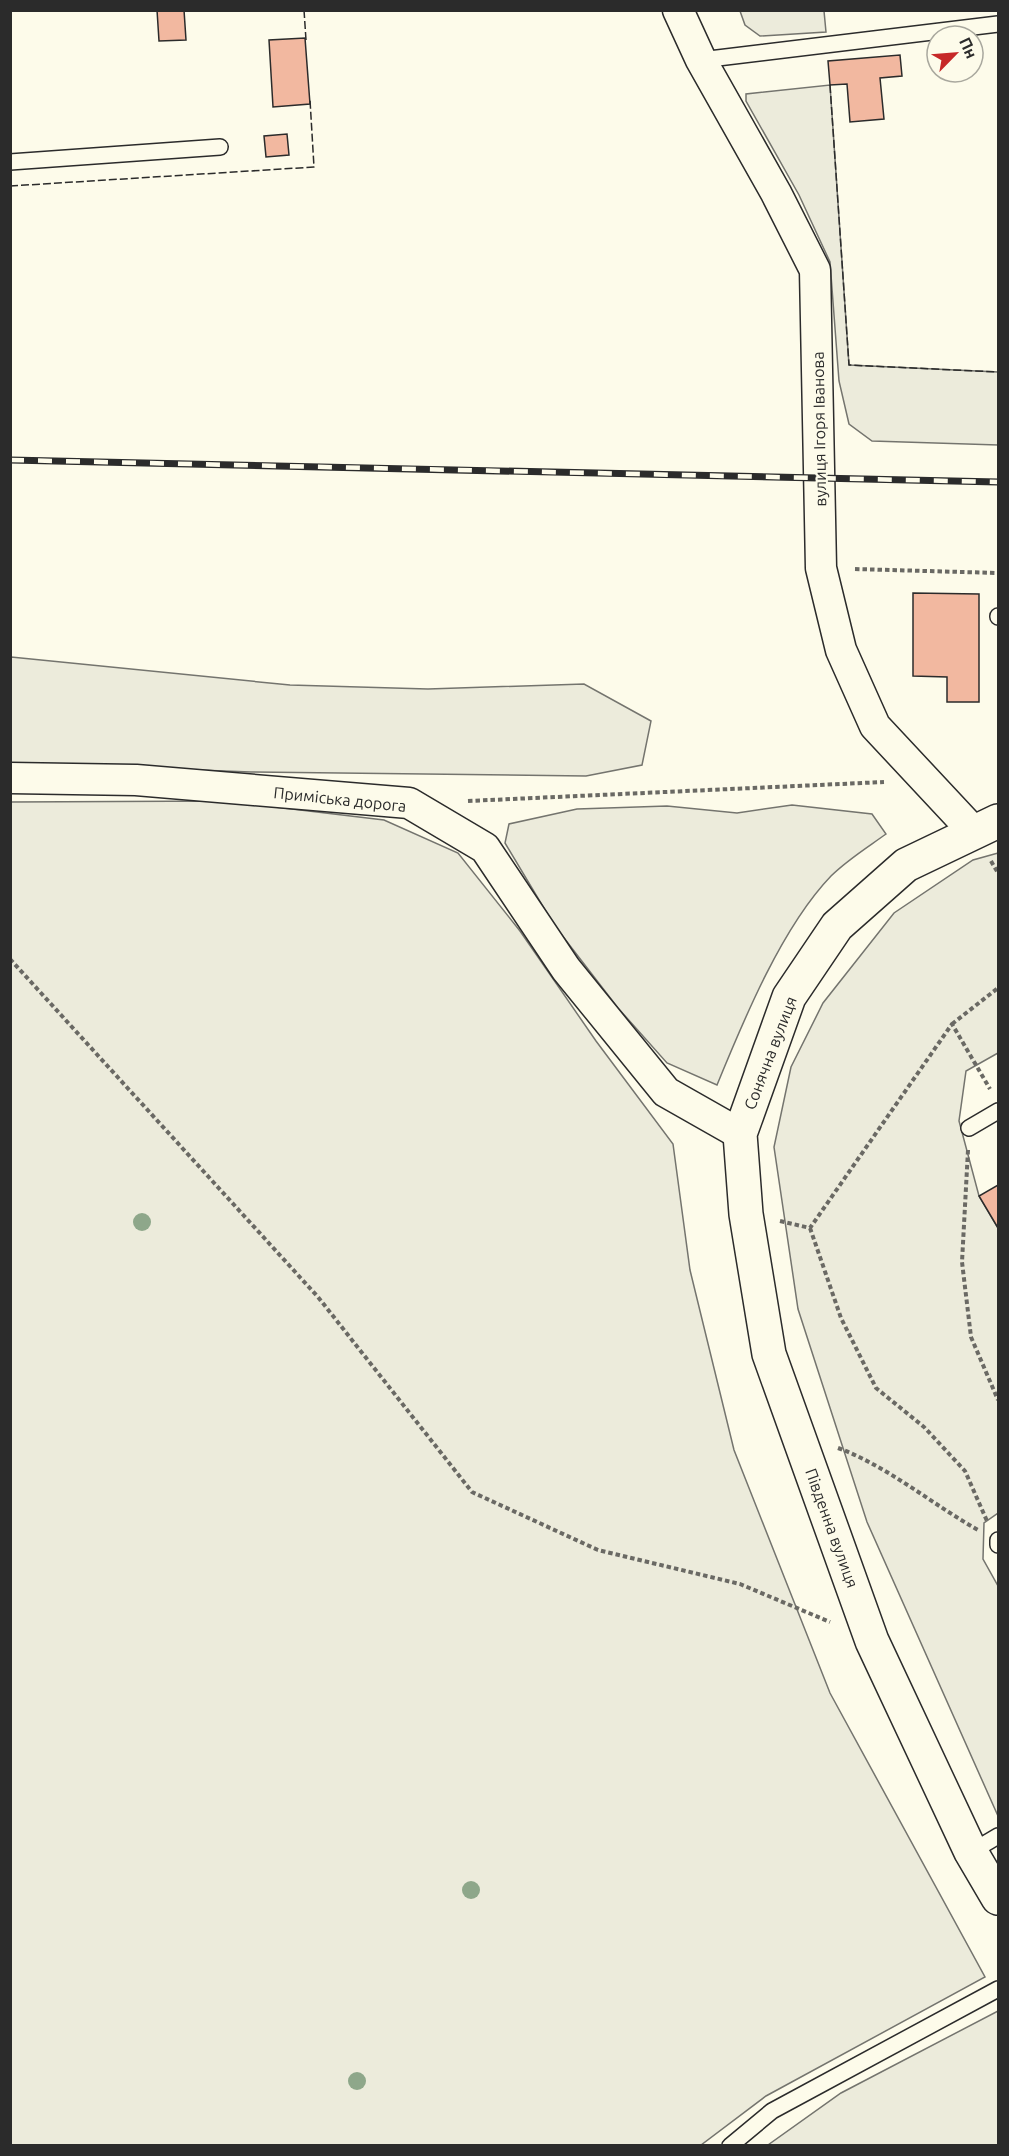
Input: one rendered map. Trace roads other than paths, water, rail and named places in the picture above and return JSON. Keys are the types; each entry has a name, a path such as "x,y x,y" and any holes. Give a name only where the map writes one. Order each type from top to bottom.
{"street":[{"name":"вулиця Ігоря Іванова","path":"678,10 701,60 776,193 815,270 821,568 841,650 875,726 926,780 986,827"},
{"name":"Приміська дорога","path":"10,778 136,780 409,803 485,848 566,969 666,1092 740,1134"},
{"name":"Сонячна вулиця","path":"740,1134 789,997 837,926 906,865 986,827"},
{"name":"Південна вулиця","path":"740,1134 747,1214 769,1354 872,1641 985,1844 999,1898"}],"lane":[{"path":"701,60 999,24"},
{"path":"10,162 220,147"},
{"path":"969,1128 999,1112"},
{"path":"730,2145 772,2111 999,1989"}],"railway":[{"path":"10,460 998,482"}]}
